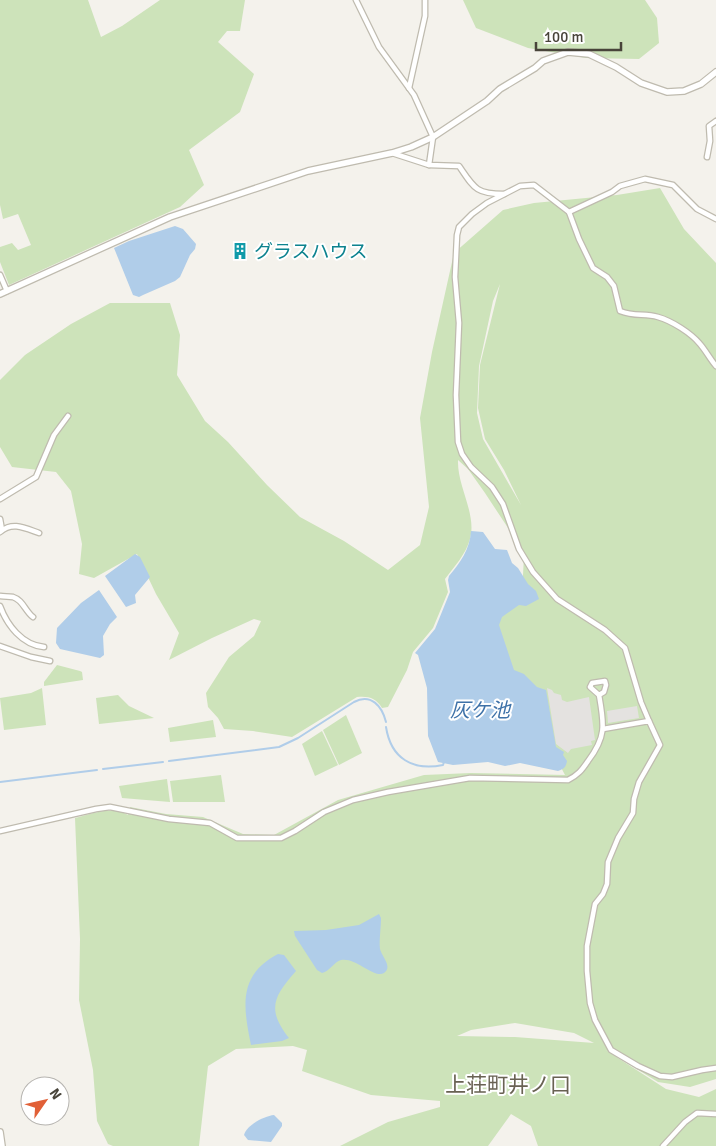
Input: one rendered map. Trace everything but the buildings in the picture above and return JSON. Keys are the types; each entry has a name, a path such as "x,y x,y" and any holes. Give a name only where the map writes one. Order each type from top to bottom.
{"street":[{"path":"356,0 379,47 409,88 433,137 429,165"},
{"path":"409,88 425,16 425,0"},
{"path":"0,294 170,217 308,171 392,153 433,137 543,61 568,52 589,54 616,67 641,83 667,92 684,91 701,84 716,72"},
{"path":"707,157 710,141 709,126 716,121"},
{"path":"392,153 429,165 459,166 473,186 488,194 506,194"},
{"path":"568,212 612,192 620,186 645,179 673,185 697,209 716,220"},
{"path":"716,366 700,344 673,324 656,316 633,316 620,311 614,286 606,277 593,268 568,212 534,185 520,186 487,203 459,227 454,277 459,322 456,395 458,442 462,454 471,467 492,488 503,504 519,549 533,572 557,599 605,630 625,648 641,702 660,745 639,782 634,799 633,813 618,838 608,862 607,884 603,894 595,904 590,924 587,957 590,1003 595,1020 611,1050 660,1076 666,1077 716,1068"},
{"path":"0,275 7,291"},
{"path":"0,499 36,477 54,435 68,416"},
{"path":"0,519 1,531 15,525 38,533"},
{"path":"0,596 10,596 19,600 28,614 33,617"},
{"path":"0,606 13,630 29,644 44,647"},
{"path":"0,646 31,657 50,661"},
{"path":"0,831 110,807 169,819 210,823 237,838 281,838 324,812 353,800 388,792 470,778 568,780 579,774 601,741 603,729 599,695"},
{"path":"603,729 649,721"},
{"path":"663,1146 685,1122 697,1113 716,1114"},
{"path":"0,1132 2,1146"}],"green space":[{"path":"0,0 88,0 101,37 122,26 160,0 245,0 240,31 227,31 218,42 254,74 240,112 189,150 204,185 180,207 9,285 0,262 0,247 12,243 18,250 31,245 18,214 3,219 0,205"},
{"path":"463,0 645,0 657,18 659,43 639,59 586,58 528,48 476,28"},
{"path":"660,188 684,229 716,263 716,1079 690,1087 658,1082 604,1049 666,1089 699,1097 716,1089 716,1146 538,1146 531,1126 511,1114 488,1146 340,1146 388,1122 440,1107 440,1101 371,1095 302,1071 307,1050 293,1046 236,1049 208,1066 199,1146 113,1146 108,1144 97,1121 93,1070 79,1000 80,939 75,818 109,810 128,815 130,807 166,814 203,817 243,834 274,835 338,800 424,775 471,773 565,775 513,675 495,623 522,594 524,556 485,493 468,469 458,460 460,480 471,520 470,539 463,555 445,579 448,592 433,628 413,652 407,670 388,707 382,708 372,698 357,697 292,737 224,729 218,718 208,707 206,693 229,657 254,636 261,621 254,619 169,660 179,633 156,594 137,554 94,578 79,574 82,544 71,491 56,472 12,467 0,447 0,380 25,355 71,324 110,303 170,303 180,335 177,375 205,421 228,442 267,485 300,517 344,541 388,570 420,545 429,507 420,418 432,352 454,253 503,210 534,203 617,195","holes":["500,284 480,365 478,408 485,439 504,470 521,505 483,439 477,413 479,366 493,301","515,1023 574,1033 594,1043 515,1037 457,1036 471,1030"]},
{"path":"57,665 82,672 83,680 44,686 44,682"},
{"path":"42,688 46,725 4,730 0,698 31,693"},
{"path":"118,695 129,706 154,718 99,724 96,698"},
{"path":"346,715 362,753 339,765 323,730"},
{"path":"213,720 216,737 170,742 168,728"},
{"path":"322,731 338,765 315,776 302,744"},
{"path":"221,775 225,802 173,802 170,781"},
{"path":"167,779 170,802 122,798 119,786"}],"shaded area":[{"path":"547,688 561,695 562,700 567,702 589,697 595,740 591,741 592,745 571,749 568,753 556,744"},
{"path":"637,706 639,718 608,723 607,711"}],"water":[{"path":"175,226 183,229 196,244 180,277 139,297 133,295 114,248"},
{"name":"灰ケ池","path":"471,531 483,532 495,549 507,550 512,563 518,568 528,584 536,591 539,599 526,606 519,605 502,617 499,625 514,670 524,674 537,687 546,690 556,747 564,752 563,755 567,761 564,768 558,771 520,763 505,766 488,762 453,765 438,762 428,736 427,688 418,655 415,653 435,629 450,592 449,576 464,555 469,544"},
{"path":"135,554 140,557 150,577 135,595 136,603 126,607 105,576"},
{"path":"99,590 117,617 103,636 104,655 100,658 60,649 56,643 57,628 81,603"},
{"path":"379,914 381,918 380,949 387,965 384,973 375,973 353,962 341,960 322,973 317,970 295,936 294,931 326,930 359,925"},
{"path":"278,954 284,955 296,971 282,988 275,1011 277,1019 289,1038 282,1041 251,1045 245,1005 250,982 265,962"},
{"path":"274,1115 282,1123 282,1126 271,1142 248,1140 244,1135 252,1125 261,1119"}],"waterway":[{"path":"169,761 279,747 298,738 360,700 371,700 379,706 386,722"},
{"path":"386,727 393,747 398,755 405,760 422,766 443,765 444,762"},
{"path":"103,769 163,762"},
{"path":"0,782 97,770"}],"place":[{"name":"グラスハウス","path":"240,251"}],"district":[{"name":"上荘町井ノ口","path":"508,1085"}]}
